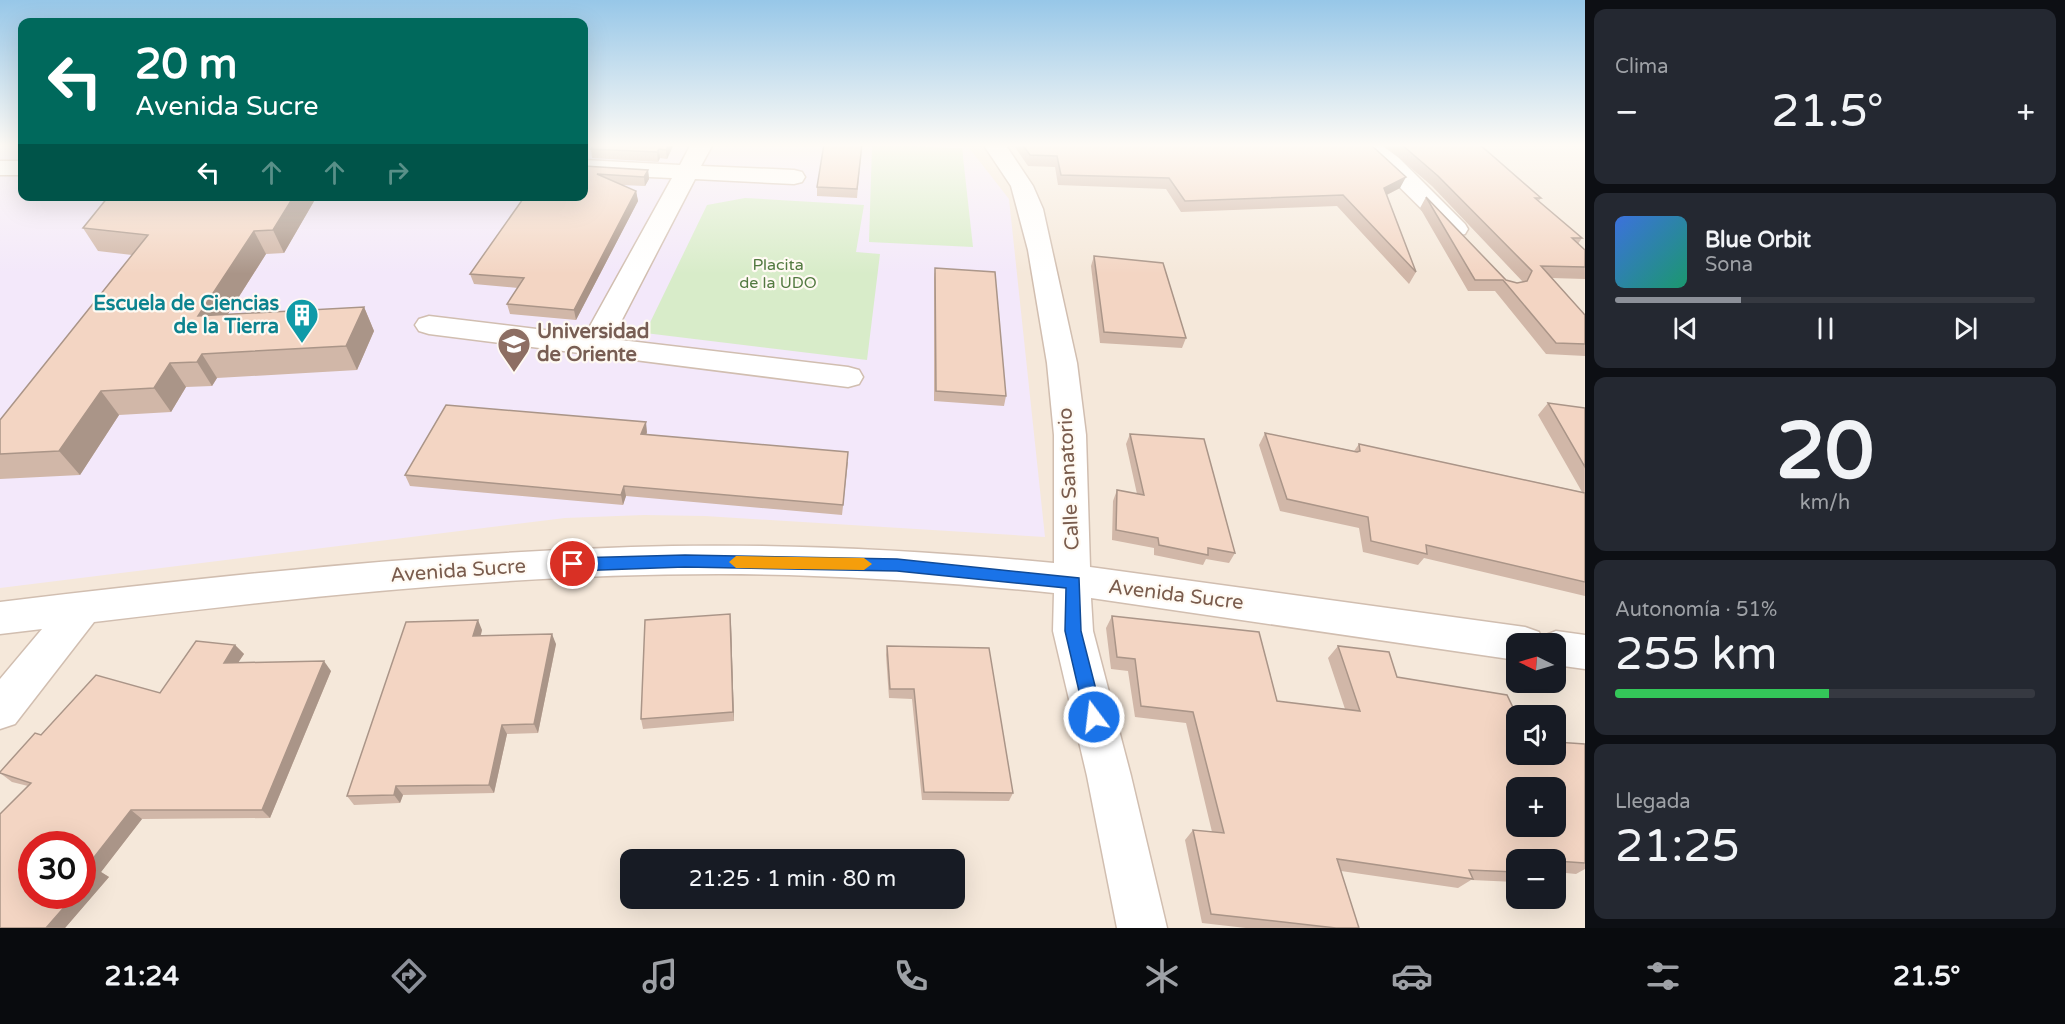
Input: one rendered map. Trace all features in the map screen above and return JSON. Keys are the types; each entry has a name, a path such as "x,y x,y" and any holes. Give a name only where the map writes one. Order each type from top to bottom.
{"street":[{"path":"594,345 680,187"},
{"name":"Calle Sanatorio","path":"1023,187 1031,209 1041,250 1062,363 1070,435 1074,582 1071,607 1075,640 1109,776 1142,928"},
{"path":"1415,187 1469,243"},
{"path":"429,325 848,377"},
{"name":"Avenida Sucre","path":"0,618 187,595 506,566 685,561 897,565 1074,582 1506,641"},
{"path":"0,710 83,608"},
{"path":"1566,649 1585,652"}],"shaded area":[{"path":"0,187 18,187 18,201 588,201 588,187 1585,187 1585,928 0,928"},
{"name":"Universidad de Oriente","path":"0,187 18,187 18,201 588,201 588,187 1000,187 1009,199 1045,537 705,516 644,515 565,518 0,588"}],"green space":[{"path":"871,187 966,187 973,247 869,242"},
{"name":"Placita de la UDO","path":"745,198 864,205 856,252 880,254 867,360 645,333 707,205"}],"building":[{"path":"588,187 628,187 636,191 574,310 507,304 524,278 470,274 521,201 588,201"},
{"path":"823,187 857,187 857,189"},
{"path":"1175,187 1385,187 1416,272 1343,195 1185,201"},
{"path":"1449,187 1529,187 1541,198 1535,198 1582,238 1572,238 1585,250 1585,267 1541,266 1585,315 1585,344 1556,343 1503,280 1475,280 1426,197 1506,280 1517,283 1527,281 1532,271"},
{"path":"105,201 291,201 273,230 254,231 198,316 364,307 346,346 202,354 197,362 170,363 154,388 101,391 59,451 0,454 0,420 148,235 83,228"},
{"path":"1094,256 1163,263 1186,338 1104,332"},
{"path":"935,268 995,272 1006,396 936,391"},
{"path":"1548,403 1585,408 1585,467"},
{"path":"446,405 646,422 641,434 848,452 843,505 624,486 621,495 405,475"},
{"path":"1265,433 1357,452 1360,451 1359,444 1585,493 1585,582 1426,545 1427,554 1371,541 1368,517 1287,499"},
{"path":"1130,434 1204,439 1235,553 1208,548 1208,555 1159,545 1158,538 1116,530 1117,490 1144,495"},
{"path":"730,614 733,712 641,719 645,620"},
{"path":"1112,616 1259,632 1277,701 1360,711 1338,646 1389,652 1397,677 1507,695 1512,705 1506,705 1506,765 1566,765 1566,743 1585,744 1585,863 1566,862 1566,849 1506,849 1506,872 1469,870 1473,879 1337,859 1359,928 1336,928 1211,914 1193,830 1224,833 1193,712 1141,706 1135,659 1117,657"},
{"path":"478,620 473,636 552,634 534,724 502,725 489,785 396,786 394,795 347,796 406,622"},
{"path":"196,641 235,645 224,663 324,661 262,810 131,810 96,855 96,831 18,831 18,909 63,909 46,928 0,928 0,814 31,783 0,772 35,733 41,735 96,675 160,693"},
{"path":"887,646 989,648 1013,793 924,792 914,689 890,689"}],"slow traffic":[{"path":"736,562 864,564"}],"place":[{"name":"Escuela de Ciencias de la Tierra","path":"302,344"},
{"name":"Universidad de Oriente","path":"514,373"}],"route":[{"path":"573,564 685,561 897,565 1074,582 1071,607 1073,631 1094,717"}]}
